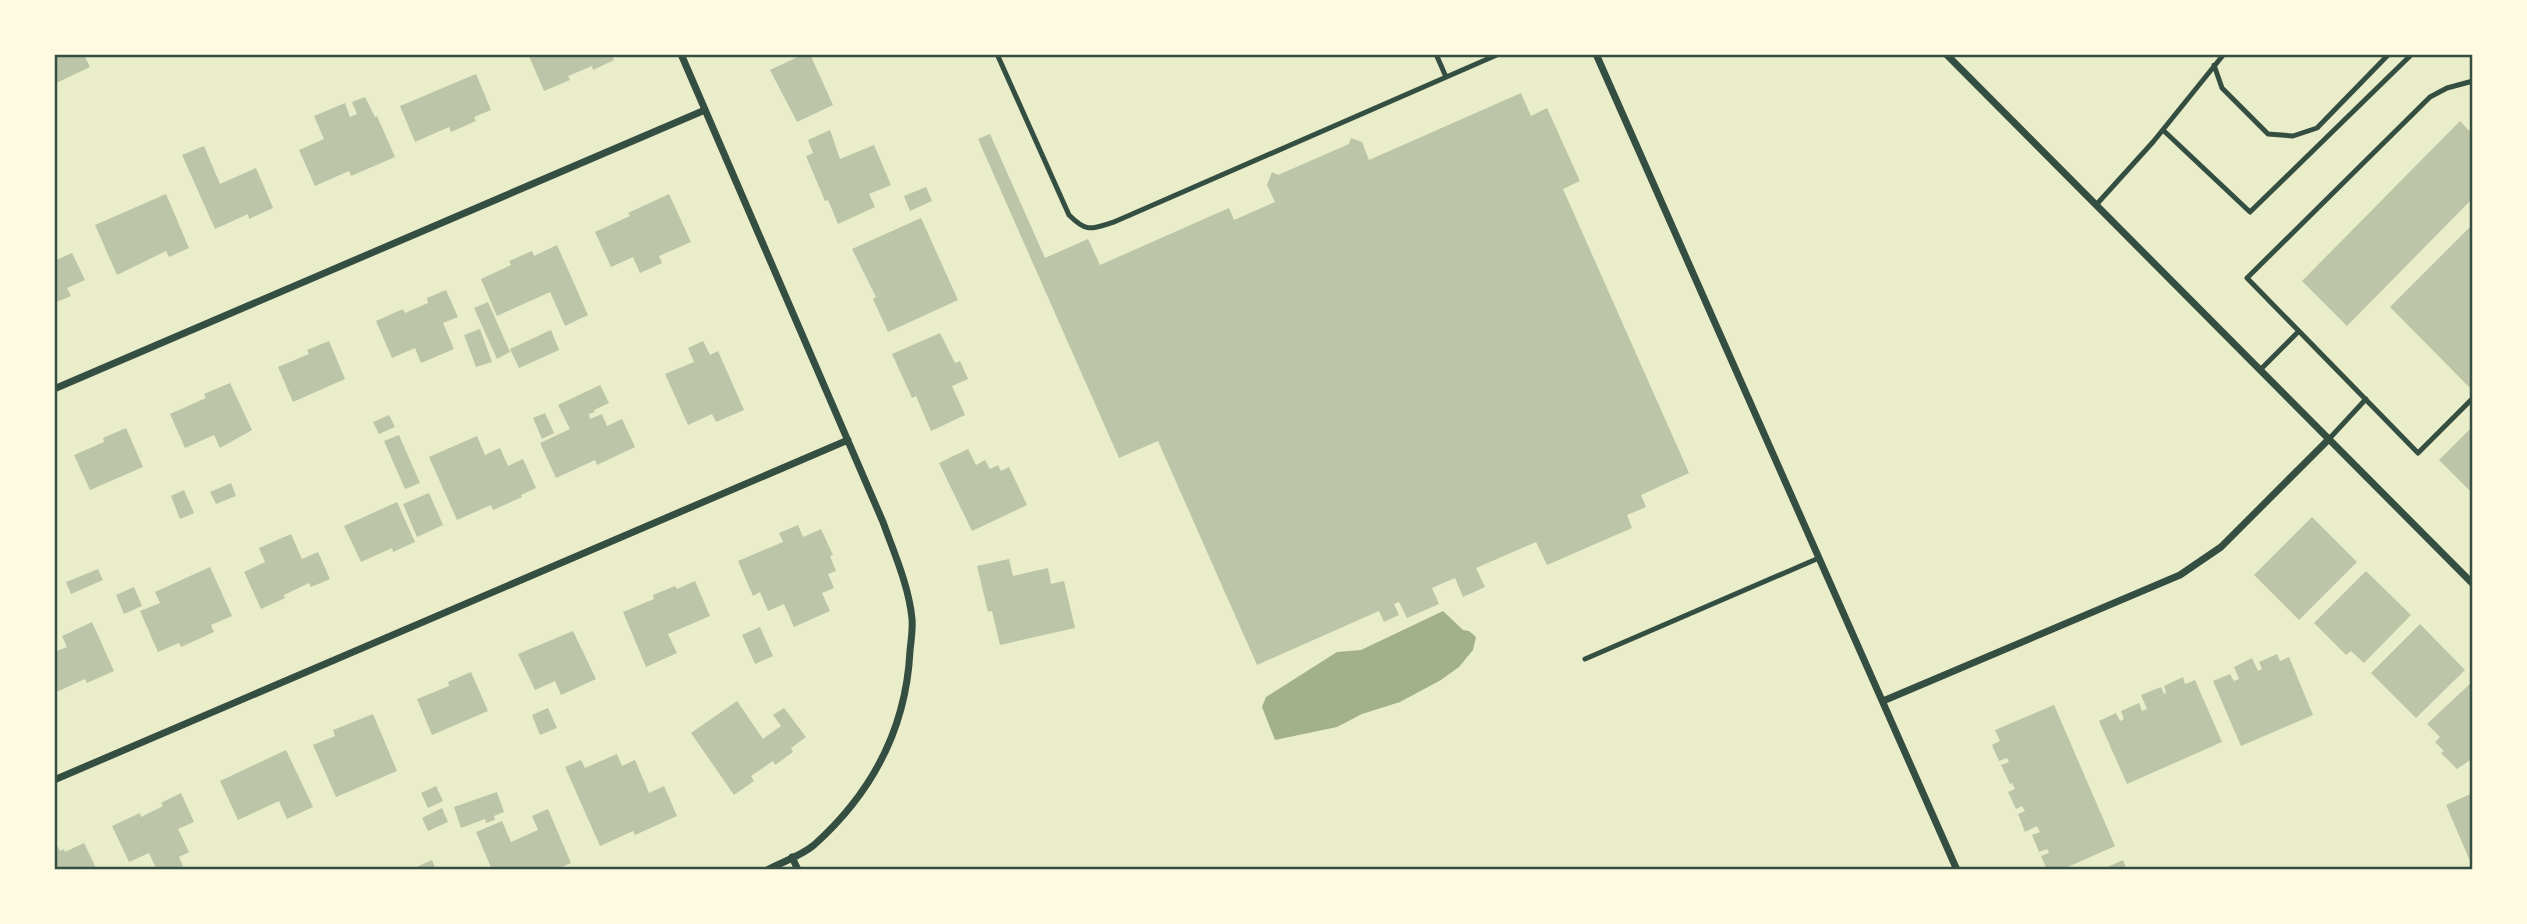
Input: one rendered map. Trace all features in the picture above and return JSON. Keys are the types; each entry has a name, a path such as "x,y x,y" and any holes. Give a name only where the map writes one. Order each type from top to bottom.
{"street":[{"path":"681,54 883,522 908,594 912,621 908,683 893,737 878,767 855,802 812,847 767,870"},
{"path":"1596,54 1957,870"},
{"path":"1946,54 2473,584"},
{"path":"54,388 705,110"},
{"path":"1882,701 2180,575 2221,547 2329,439"},
{"path":"54,780 848,440"},
{"path":"792,857 798,870"}],"lane":[{"path":"997,54 1069,215 1080,226 1090,229 1133,214 1499,54"},
{"path":"1436,54 1446,77"},
{"path":"2096,205 2163,130 2224,54"},
{"path":"2214,65 2222,88 2268,134 2293,136 2317,128 2389,54"},
{"path":"2163,130 2250,212 2412,54"},
{"path":"2473,81 2447,88 2430,97 2247,278 2418,453 2473,398"},
{"path":"2260,370 2299,331"},
{"path":"2329,439 2366,399"},
{"path":"1585,659 1819,558"}],"shaded area":[{"path":"1443,611 1463,630 1476,637 1473,650 1459,667 1400,702 1362,714 1337,727 1275,740 1262,707 1266,697 1337,652 1361,650"}],"building":[{"path":"54,54 90,54 85,57 90,67 54,84"},
{"path":"528,54 611,54 614,60 593,70 592,66 568,76 570,80 544,91"},
{"path":"804,54 810,54 833,105 797,122 770,70"},
{"path":"476,74 491,110 474,117 476,121 451,132 449,127 415,142 400,106"},
{"path":"1521,93 1531,116 1547,108 1580,181 1563,189 1689,473 1641,495 1646,507 1627,515 1632,528 1547,565 1536,542 1476,568 1485,587 1463,597 1455,578 1432,588 1439,604 1407,618 1399,602 1394,604 1399,615 1384,622 1379,611 1257,665 1158,441 1119,458 978,139 990,134 1045,258 1088,239 1100,265 1229,208 1234,220 1275,202 1267,185 1272,172 1278,175 1349,144 1351,138 1362,142 1369,160"},
{"path":"365,97 375,117 377,116 395,157 351,176 349,171 315,186 299,150 324,139 314,116 345,103 350,117 357,114 352,102"},
{"path":"2460,121 2473,135 2473,198 2347,326 2302,281"},
{"path":"830,130 840,159 874,145 891,185 869,194 875,207 838,224 806,156 813,153 808,140"},
{"path":"204,146 220,184 256,168 273,208 249,219 248,214 215,229 182,155"},
{"path":"926,187 932,201 910,211 904,196"},
{"path":"166,194 189,248 169,257 166,251 117,275 95,225"},
{"path":"669,194 691,242 659,256 662,263 640,273 633,257 611,267 595,232"},
{"path":"921,218 958,300 888,332 873,299 876,297 852,249"},
{"path":"2473,224 2473,385 2470,388 2390,307"},
{"path":"557,245 588,315 565,326 550,292 497,316 481,279 511,265 509,261 532,251 534,256"},
{"path":"72,253 85,280 67,288 71,296 54,303 54,261"},
{"path":"446,290 458,317 443,323 454,349 421,363 415,348 392,358 376,321 403,309 405,313 428,303 427,298"},
{"path":"488,302 510,352 497,359 474,308"},
{"path":"480,329 492,362 476,367 464,335"},
{"path":"551,330 559,350 519,368 510,349"},
{"path":"940,333 955,363 960,361 968,379 952,386 965,415 931,431 916,396 912,398 892,354"},
{"path":"329,341 345,379 293,402 278,367 309,354 307,350"},
{"path":"703,341 710,355 718,351 744,410 716,422 712,414 688,425 665,374 694,362 688,348"},
{"path":"230,383 252,430 220,448 214,435 185,448 170,414 206,398 204,394"},
{"path":"600,385 609,403 589,414 590,419 602,414 607,426 622,419 635,447 597,465 595,460 556,478 540,443 570,429 558,405"},
{"path":"545,413 554,433 542,439 533,418"},
{"path":"389,415 395,427 379,434 373,422"},
{"path":"2473,426 2473,494 2439,460"},
{"path":"126,428 143,467 90,490 74,455 104,442 103,438"},
{"path":"399,435 420,483 405,489 384,441"},
{"path":"477,436 485,455 500,448 508,466 523,459 536,488 493,510 491,505 457,520 429,457"},
{"path":"968,449 976,465 985,460 990,469 998,465 1001,471 1009,467 1027,505 972,531 939,463"},
{"path":"231,483 236,496 216,504 210,492"},
{"path":"184,490 194,513 180,519 171,496"},
{"path":"429,493 443,525 417,537 403,504"},
{"path":"397,502 415,542 393,552 392,548 361,562 344,526"},
{"path":"2312,517 2357,562 2299,620 2254,575"},
{"path":"798,525 803,537 821,529 833,555 830,556 836,571 828,574 834,588 822,593 830,611 794,627 784,604 768,611 760,592 753,596 738,561 783,542 779,533"},
{"path":"291,534 302,559 318,552 330,579 311,587 309,583 261,609 244,572 265,562 259,548"},
{"path":"1009,559 1013,576 1048,568 1051,584 1064,581 1075,628 1000,645 992,611 988,612 977,566"},
{"path":"210,567 232,616 211,625 214,632 181,647 179,643 158,652 140,611 160,603 155,592"},
{"path":"98,569 103,580 71,594 66,582"},
{"path":"2366,571 2411,615 2364,663 2351,651 2346,655 2314,623"},
{"path":"695,581 710,616 668,634 677,653 646,667 623,612 654,599 653,595"},
{"path":"134,587 142,606 124,614 116,595"},
{"path":"92,622 114,671 87,683 85,679 54,693 54,652 67,647 62,636"},
{"path":"2420,624 2465,670 2416,718 2371,673"},
{"path":"760,627 773,656 755,664 742,635"},
{"path":"573,631 596,679 561,695 555,681 535,690 518,654"},
{"path":"2277,654 2280,661 2289,657 2313,715 2241,746 2213,681 2230,674 2234,681 2239,679 2234,667 2252,658 2258,671 2262,669 2259,662"},
{"path":"471,672 488,711 432,735 417,699 449,686 448,682"},
{"path":"2183,677 2185,684 2195,680 2222,742 2127,784 2099,721 2116,713 2120,721 2124,719 2121,711 2139,703 2142,711 2147,709 2141,695 2161,687 2164,694 2164,686"},
{"path":"2473,681 2473,758 2457,769 2441,753 2444,751 2435,742 2440,737 2427,724"},
{"path":"737,701 763,739 781,726 773,715 784,708 806,737 791,748 793,752 775,765 773,761 751,776 754,781 734,795 691,733"},
{"path":"2054,705 2115,846 2061,870 2047,870 2041,856 2049,853 2047,849 2039,852 2032,835 2040,832 2037,826 2025,832 2018,814 2025,811 2022,806 2016,809 2008,792 2015,789 2001,765 2009,762 2007,758 1999,761 1992,745 2000,741 1995,730"},
{"path":"548,708 557,728 540,735 532,715"},
{"path":"373,714 397,771 336,797 313,745 335,736 333,730"},
{"path":"286,750 313,807 287,819 279,801 238,820 220,781"},
{"path":"617,754 622,766 635,760 649,793 664,786 677,816 635,835 633,831 600,846 565,767 581,760 585,768"},
{"path":"436,786 443,801 428,808 421,793"},
{"path":"497,792 504,812 494,816 495,820 486,823 485,819 461,828 454,807"},
{"path":"181,793 194,822 178,829 189,852 179,857 183,866 175,870 157,870 149,853 129,862 112,826 140,813 141,817"},
{"path":"2473,793 2473,868 2446,805"},
{"path":"442,808 448,822 428,831 422,818"},
{"path":"548,809 571,863 555,870 492,870 476,832 502,821 511,842 538,830 532,816"},
{"path":"84,843 97,870 54,870 54,848 58,847 60,851 64,849 65,852"},
{"path":"432,860 436,870 410,870"},
{"path":"2123,860 2127,870 2101,870"}]}
